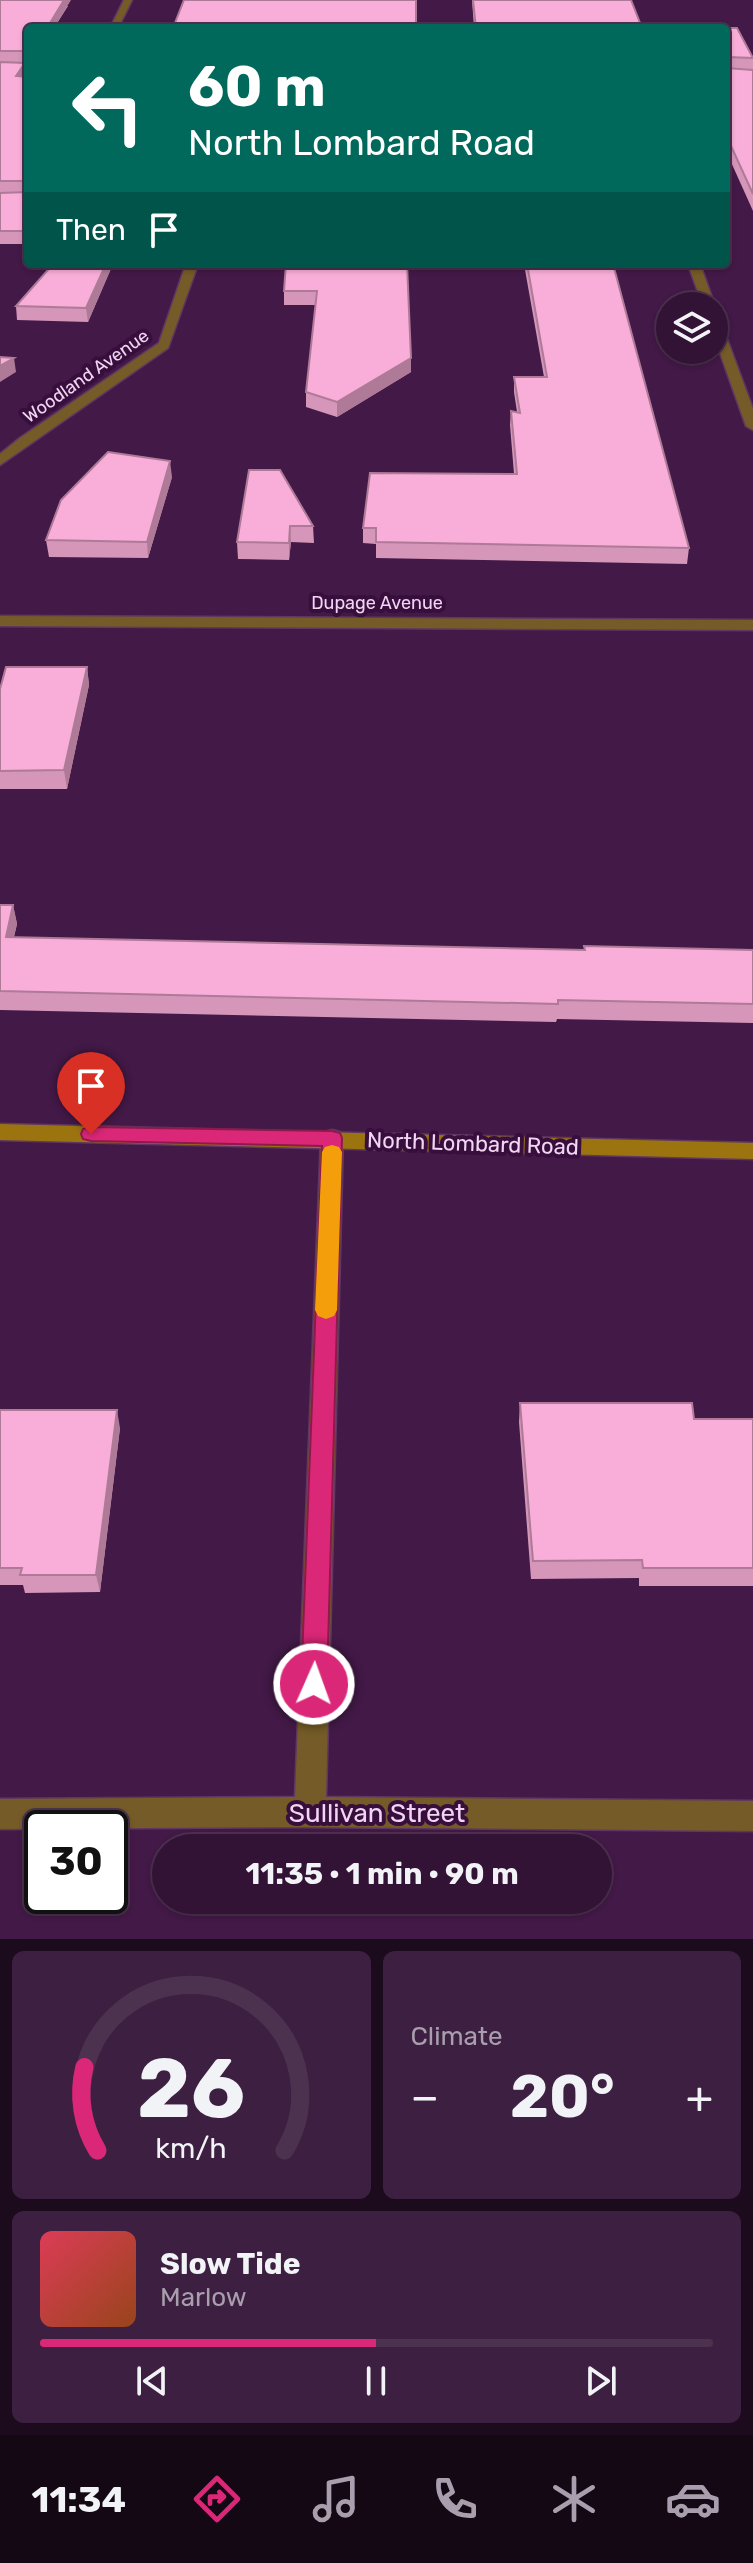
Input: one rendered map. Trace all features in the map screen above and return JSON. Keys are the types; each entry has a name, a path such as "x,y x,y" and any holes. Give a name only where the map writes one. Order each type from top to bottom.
{"street":[{"path":"116,24 128,0"},
{"path":"0,68 24,68"},
{"name":"Woodland Avenue","path":"0,461 164,345 191,268"},
{"path":"695,268 704,292"},
{"path":"728,358 753,426"},
{"name":"Dupage Avenue","path":"0,621 753,625"},
{"name":"North Lombard Road","path":"0,1132 753,1151"},
{"path":"310,1812 332,1138"},
{"name":"Sullivan Street","path":"0,1814 310,1812 753,1816"}],"building":[{"path":"0,0 64,0 49,24 24,24 24,51 0,51"},
{"path":"184,0 416,0 416,24 175,24"},
{"path":"473,0 631,0 640,24 476,24"},
{"path":"730,28 737,28 753,58 730,57"},
{"path":"0,62 24,63 16,76 24,77 24,181 0,181"},
{"path":"730,68 753,70 753,194 730,144"},
{"path":"24,192 24,231 0,231 0,193"},
{"path":"104,268 86,308 16,306 48,270"},
{"path":"286,268 407,268 411,358 337,402 306,392 317,291 284,291"},
{"path":"528,268 614,268 689,548 376,542 376,528 363,528 370,473 517,474 511,411 520,413 514,377 547,377"},
{"path":"0,357 14,358 0,366"},
{"path":"108,452 170,461 147,542 46,540 61,500"},
{"path":"249,470 280,470 313,526 290,526 289,543 237,542"},
{"path":"6,667 87,667 64,770 0,771 0,689"},
{"path":"0,905 13,905 6,937 585,950 584,946 753,950 753,1004 558,1000 558,1004 0,991"},
{"path":"520,1403 692,1403 694,1419 753,1419 753,1568 643,1568 642,1560 533,1561"},
{"path":"0,1410 117,1410 96,1575 20,1575 22,1568 0,1568"}],"slow traffic":[{"path":"326,1310 332,1152"}],"route":[{"path":"91,1134 332,1138 314,1684"}]}
